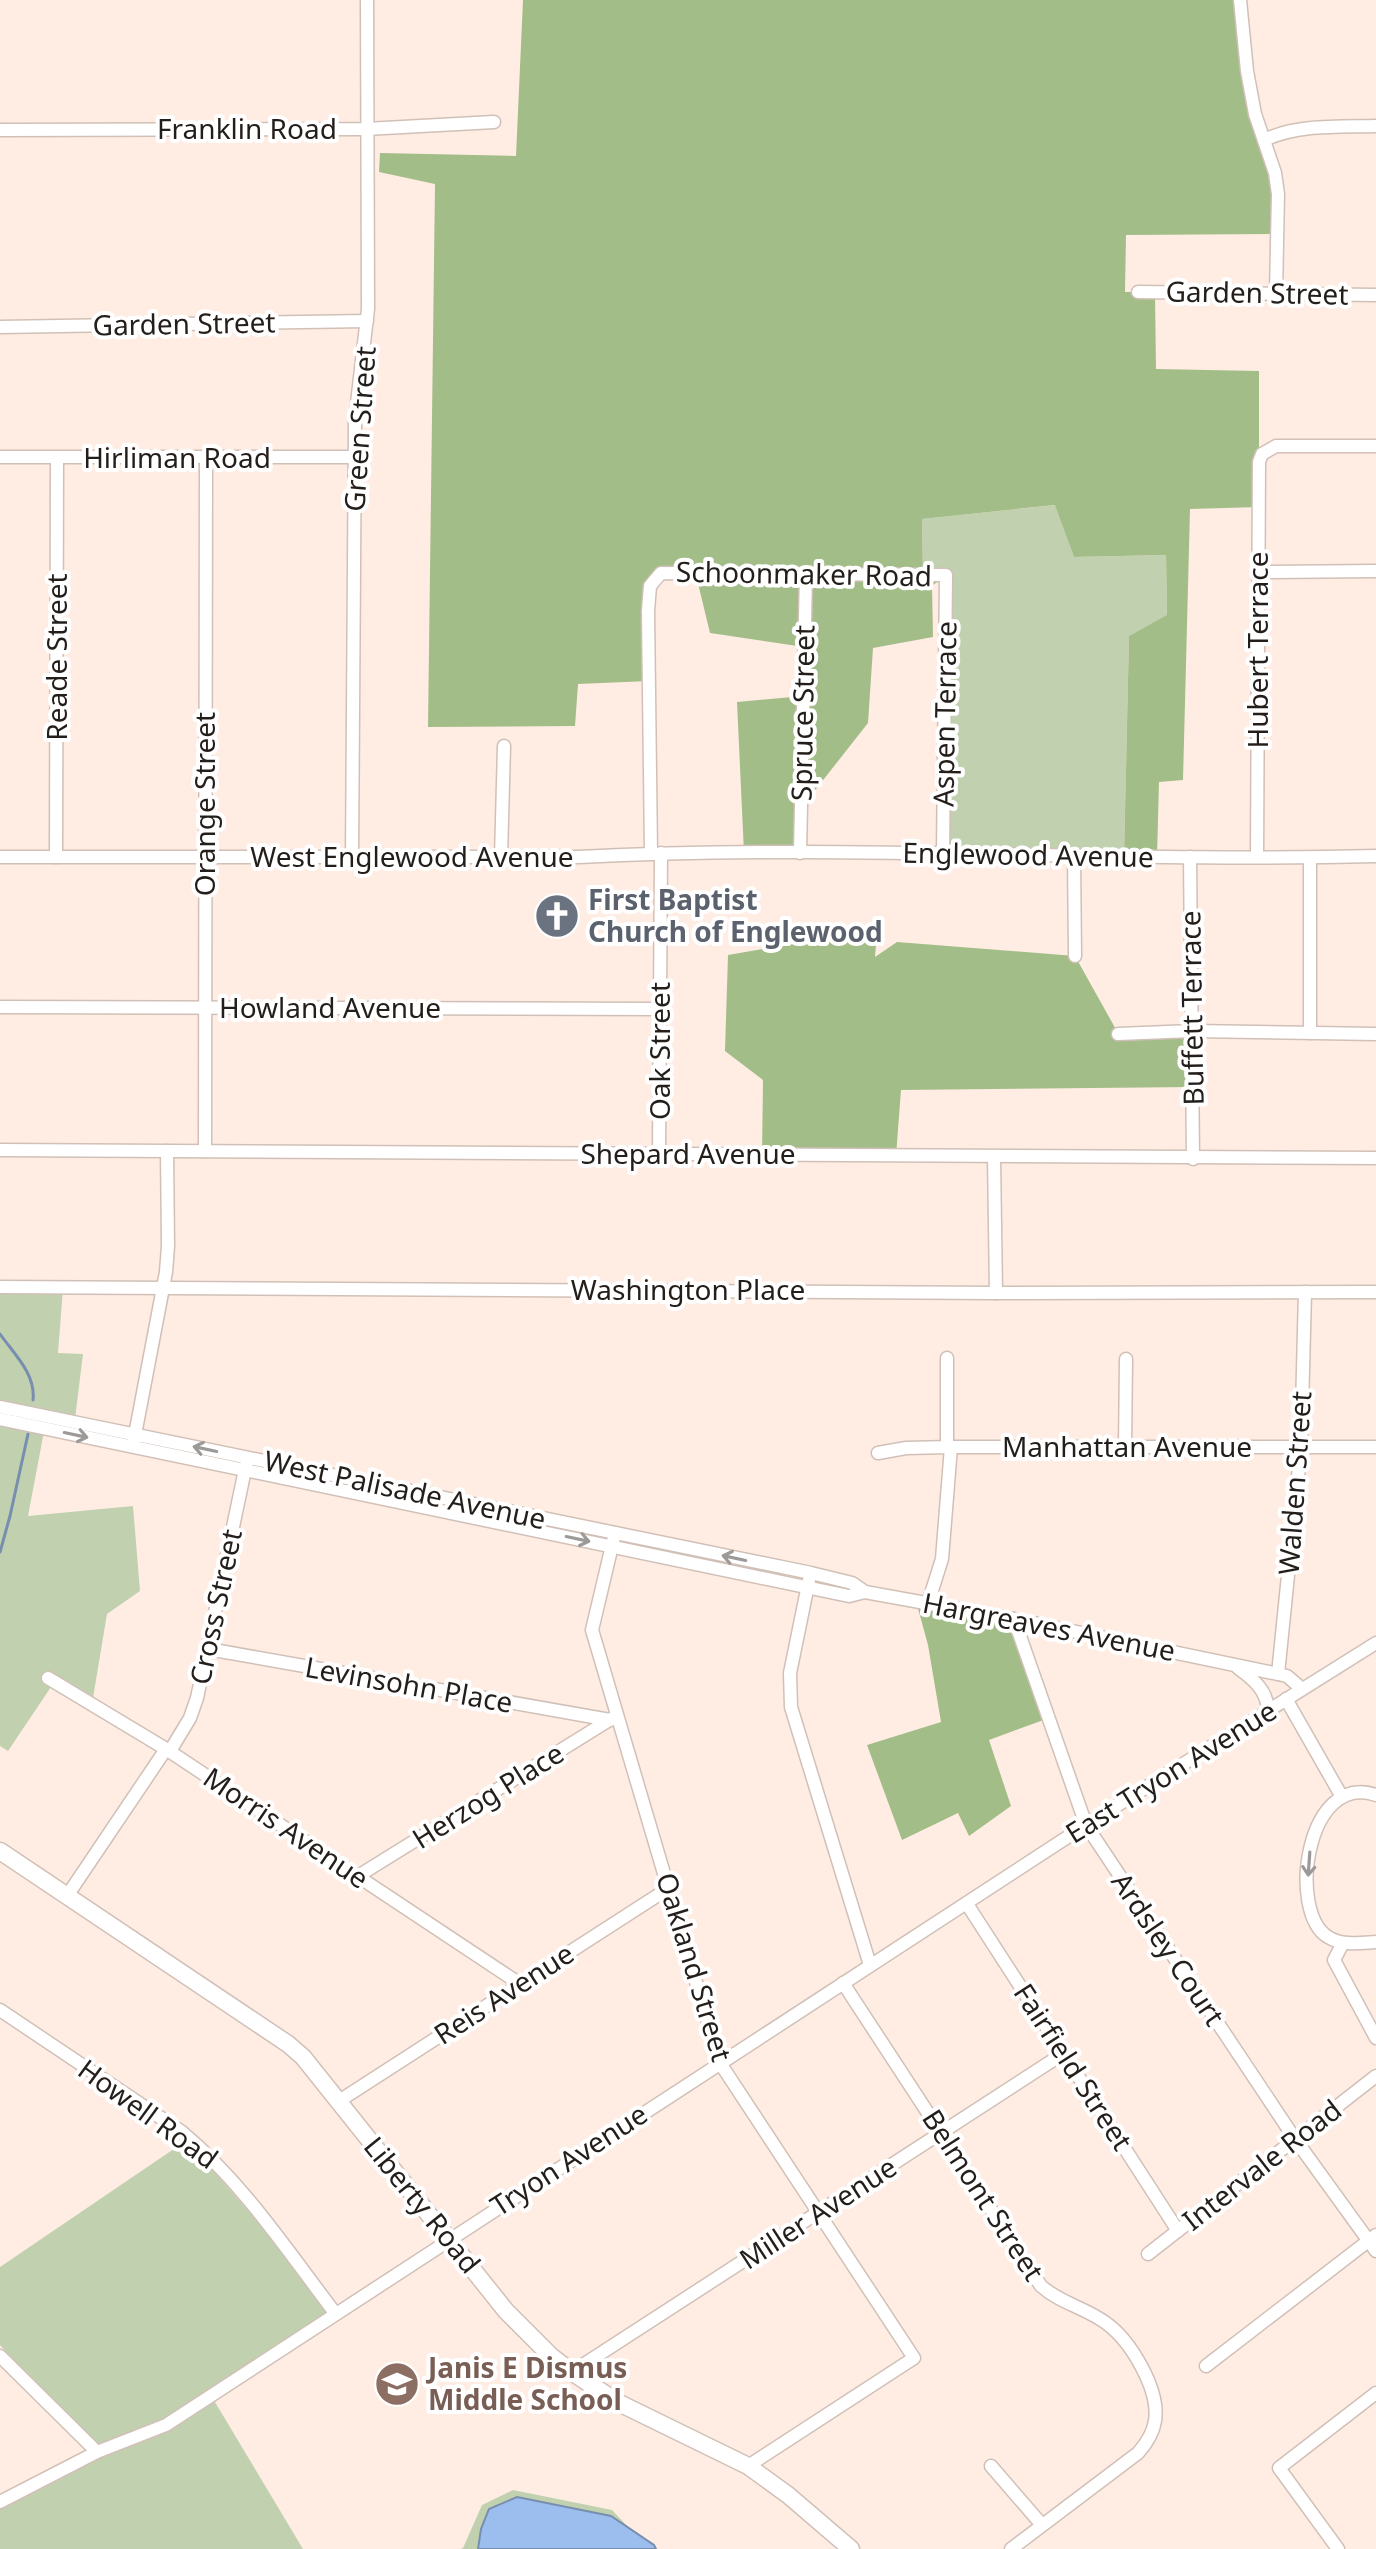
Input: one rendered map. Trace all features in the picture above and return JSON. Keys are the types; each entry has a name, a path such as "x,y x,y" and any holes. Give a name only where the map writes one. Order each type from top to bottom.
{"main road":[{"name":"Liberty Road","path":"0,1851 303,2057 506,2311 530,2337 572,2372 617,2402 748,2466 788,2495 851,2549"}],"street":[{"name":"Green Street","path":"352,857 355,405 367,321 367,0"},
{"path":"1240,0 1255,114 1275,173 1278,194 1276,294"},
{"name":"Franklin Road","path":"0,130 366,129 494,122"},
{"path":"1264,140 1279,133 1301,129 1376,126"},
{"name":"Garden Street","path":"1138,292 1376,295"},
{"name":"Garden Street","path":"0,327 367,321"},
{"name":"Hubert Terrace","path":"1257,857 1259,462 1269,448 1376,446"},
{"name":"Hirliman Road","path":"0,457 354,457"},
{"name":"Orange Street","path":"205,1151 206,457"},
{"name":"Reade Street","path":"56,857 57,458"},
{"path":"1259,572 1376,571"},
{"name":"Schoonmaker Road","path":"661,573 946,575"},
{"name":"Oak Street","path":"659,1154 660,1009 648,611 650,586 661,573"},
{"name":"Spruce Street","path":"800,853 806,573"},
{"name":"Aspen Terrace","path":"943,853 946,575"},
{"path":"501,857 504,746"},
{"name":"West Englewood Avenue","path":"0,857 579,857 680,853"},
{"name":"Englewood Avenue","path":"680,853 1376,856"},
{"path":"1074,857 1075,956"},
{"name":"Buffett Terrace","path":"1190,857 1193,1159"},
{"path":"1310,858 1310,1033"},
{"name":"Howland Avenue","path":"0,1007 660,1009"},
{"path":"1118,1034 1192,1031 1376,1034"},
{"name":"Shepard Avenue","path":"0,1150 1376,1158"},
{"path":"134,1441 164,1288 168,1246 167,1151"},
{"path":"994,1157 996,1293"},
{"name":"Washington Place","path":"0,1287 1376,1292"},
{"name":"Walden Street","path":"1278,1674 1301,1447 1305,1292"},
{"path":"928,1603 942,1559 949,1447 947,1358"},
{"path":"1125,1447 1126,1359"},
{"name":"West Palisade Avenue","path":"0,1407 134,1441"},
{"name":"West Palisade Avenue","path":"0,1419 134,1441 809,1580"},
{"name":"Manhattan Avenue","path":"878,1453 906,1448 949,1447 1376,1447"},
{"name":"Cross Street","path":"67,1896 190,1718 208,1649 246,1464"},
{"name":"Oakland Street","path":"613,1540 592,1630 614,1718 669,1888 720,2063 914,2358 748,2466"},
{"path":"809,1580 790,1673 791,1707 870,1965"},
{"name":"Hargreaves Avenue","path":"809,1580 852,1583 865,1592 1014,1619 1278,1674 1287,1676 1302,1689"},
{"name":"Ardsley Court","path":"1014,1619 1086,1825 1295,2139 1374,2242"},
{"name":"East Tryon Avenue","path":"967,1904 1086,1825 1376,1643"},
{"name":"Levinsohn Place","path":"208,1649 614,1718"},
{"name":"Hargreaves Avenue","path":"1232,1664 1259,1684 1268,1710"},
{"name":"Morris Avenue","path":"48,1678 168,1750 520,1984"},
{"path":"1286,1699 1342,1797"},
{"name":"Herzog Place","path":"358,1876 614,1718"},
{"path":"1376,1795 1361,1792 1342,1797 1328,1808 1311,1839 1307,1888 1315,1923 1326,1936 1343,1943 1376,1942"},
{"name":"Reis Avenue","path":"339,2101 669,1888"},
{"name":"Tryon Avenue","path":"0,2502 97,2452 166,2425 967,1904"},
{"name":"Fairfield Street","path":"967,1904 1178,2231"},
{"path":"1343,1943 1334,1960 1376,2038"},
{"name":"Belmont Street","path":"843,1983 1041,2286 1107,2323 1119,2334 1137,2359 1154,2395 1155,2421 1146,2444 1138,2453 1011,2549"},
{"name":"Howell Road","path":"0,2010 207,2152 235,2182 335,2313"},
{"name":"Miller Avenue","path":"572,2372 1064,2053"},
{"name":"Intervale Road","path":"1148,2254 1376,2076"},
{"path":"1206,2366 1374,2242"},
{"path":"0,2356 97,2452"},
{"path":"1338,2549 1279,2468 1376,2393"},
{"path":"991,2466 1042,2525"}],"green space":[{"path":"523,0 1240,0 1247,71 1275,173 1277,234 1126,235 1125,292 1155,292 1156,369 1259,371 1259,507 1190,509 1183,780 1159,782 1157,857 1124,857 1129,636 1167,615 1166,555 1074,557 1055,505 922,519 923,575 946,575 932,586 933,637 873,648 868,723 809,798 800,853 744,853 737,702 803,696 804,647 710,633 695,571 654,579 649,681 578,684 575,726 428,727 435,184 379,172 380,153 516,156"},
{"path":"1056,505 1074,557 1166,555 1167,616 1129,636 1124,857 943,853 946,576 923,575 922,519"},
{"path":"877,932 875,957 897,942 1075,956 1118,1033 1192,1031 1193,1087 901,1090 896,1156 762,1154 763,1080 725,1051 728,955"},
{"path":"63,1289 58,1353 83,1354 74,1427 46,1421 28,1516 133,1506 140,1591 107,1614 92,1704 55,1681 8,1751 0,1746 0,1290"},
{"path":"916,1601 1014,1619 1049,1718 989,1740 1011,1806 969,1836 958,1813 902,1840 867,1745 941,1722 928,1645"},
{"path":"187,2140 337,2314 212,2397 303,2549 0,2549 0,2500 93,2453 0,2345 0,2267"},
{"path":"513,2490 612,2510 649,2549 460,2549 482,2505"}],"water":[{"path":"517,2497 611,2516 656,2549 478,2549 481,2529 489,2509"}],"waterway":[{"path":"0,1334 28,1373 33,1400"},
{"path":"0,1552 28,1434"}],"place":[{"name":"First Baptist Church of Englewood","path":"557,916"},
{"name":"Janis E Dismus Middle School","path":"397,2384"}]}
